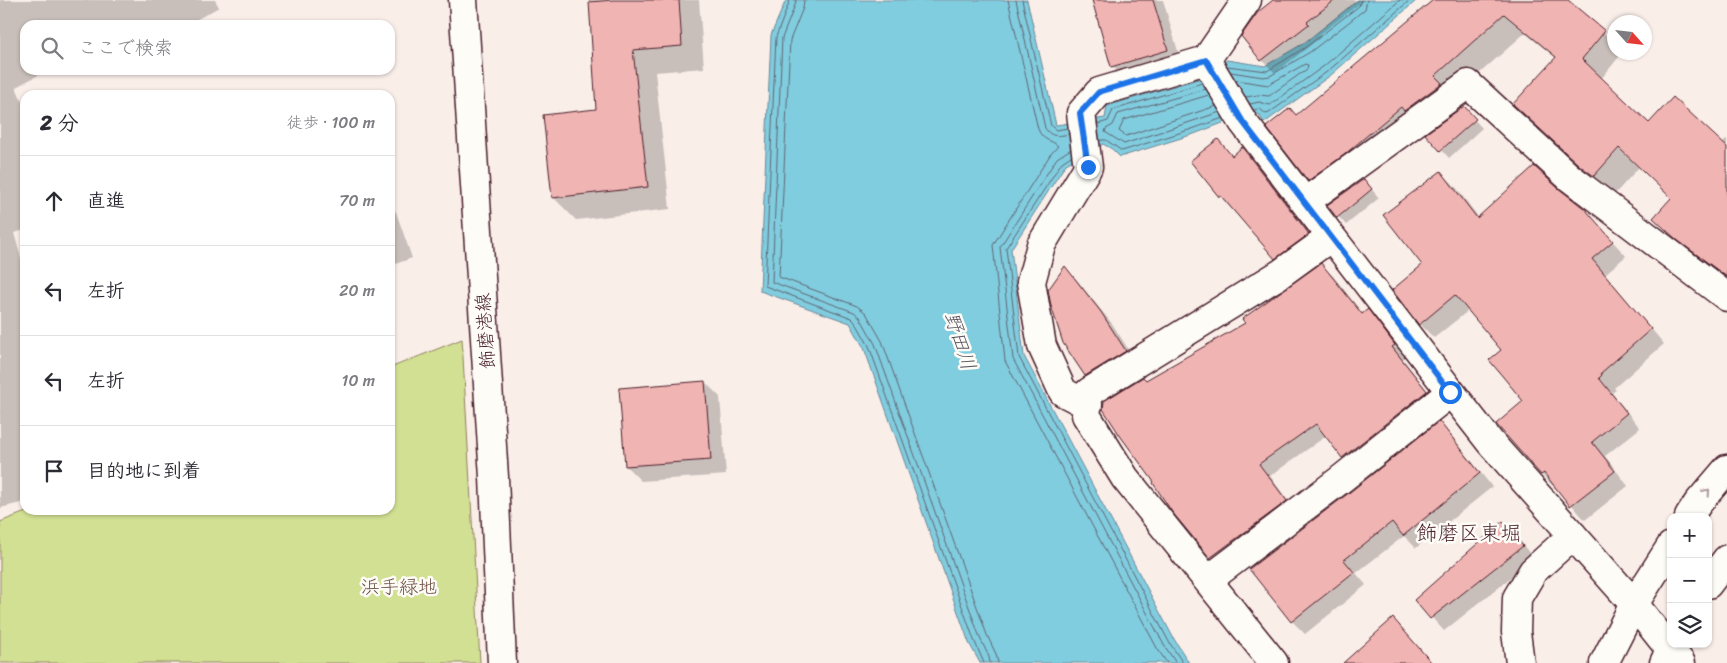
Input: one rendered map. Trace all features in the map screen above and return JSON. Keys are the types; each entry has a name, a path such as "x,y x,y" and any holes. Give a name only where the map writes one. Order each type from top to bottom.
{"main road":[{"name":"飾磨港線","path":"463,0 494,478 502,663"},
{"path":"1088,405 1063,392 1042,346 1031,282 1041,245 1088,167 1080,113 1099,92 1206,60 1248,0"},
{"path":"1206,60 1243,122 1450,392 1490,442 1634,604 1672,655"},
{"path":"1305,202 1468,84 1569,177 1727,297"},
{"path":"1274,663 1125,478 1086,415 1089,392 1280,274 1331,237"},
{"path":"1208,580 1340,480 1450,392"},
{"path":"1692,513 1727,469"},
{"path":"1520,663 1516,632 1517,598 1533,571 1573,535"},
{"path":"1604,663 1634,604 1667,552"},
{"path":"1712,579 1727,559"}],"green space":[{"name":"浜手緑地","path":"462,339 480,663 0,663 0,522 20,514 395,515 395,366"}],"water":[{"name":"野田川","path":"786,0 1027,0 1056,125 1105,118 1107,106 1201,78 1227,60 1265,66 1304,43 1358,0 1417,0 1331,75 1264,123 1259,114 1233,119 1194,134 1120,157 1103,144 1066,164 1011,249 1024,356 1174,639 1189,663 980,663 969,643 864,348 850,323 760,291 771,35"}],"building":[{"path":"679,0 682,46 633,50 648,187 552,198 543,115 596,109 589,2"},
{"path":"1092,0 1153,0 1168,50 1111,67"},
{"path":"1273,0 1335,0 1307,22 1309,24 1261,61 1241,36 1258,12"},
{"path":"1433,0 1568,0 1605,31 1582,59 1649,123 1673,97 1727,147 1727,277 1677,240 1653,218 1671,198 1619,148 1594,176 1579,165 1513,104 1556,57 1504,14 1435,76 1442,83 1404,111 1401,107 1344,155 1308,181 1266,127 1290,108 1296,115"},
{"path":"1464,106 1476,119 1440,151 1425,134"},
{"path":"1218,139 1232,156 1242,147 1309,234 1275,259 1221,196 1219,197 1190,161"},
{"path":"1534,166 1585,209 1613,241 1592,259 1651,329 1601,373 1602,375 1599,378 1627,413 1592,442 1615,471 1570,506 1544,473 1541,475 1496,424 1523,401 1489,360 1501,350 1455,295 1419,325 1392,290 1422,265 1383,215 1441,171 1477,218"},
{"path":"1364,179 1372,189 1337,218 1327,205"},
{"path":"1321,263 1362,314 1368,309 1395,345 1392,347 1427,391 1342,458 1316,424 1259,464 1287,501 1210,558 1172,512 1154,482 1121,437 1103,409 1104,401 1143,377 1146,380 1245,323 1242,319"},
{"path":"1065,266 1101,312 1126,351 1085,376 1063,343 1048,290"},
{"path":"705,381 711,460 625,466 619,388"},
{"path":"1439,421 1480,473 1403,536 1392,522 1344,560 1354,572 1291,622 1249,569"},
{"path":"1503,521 1523,546 1430,619 1414,600"},
{"path":"1393,618 1432,663 1343,663"}],"district":[{"name":"飾磨区東堀","path":"1469,533"}],"route":[{"path":"1088,167 1080,113 1099,92 1206,60 1243,122 1450,392"}]}
